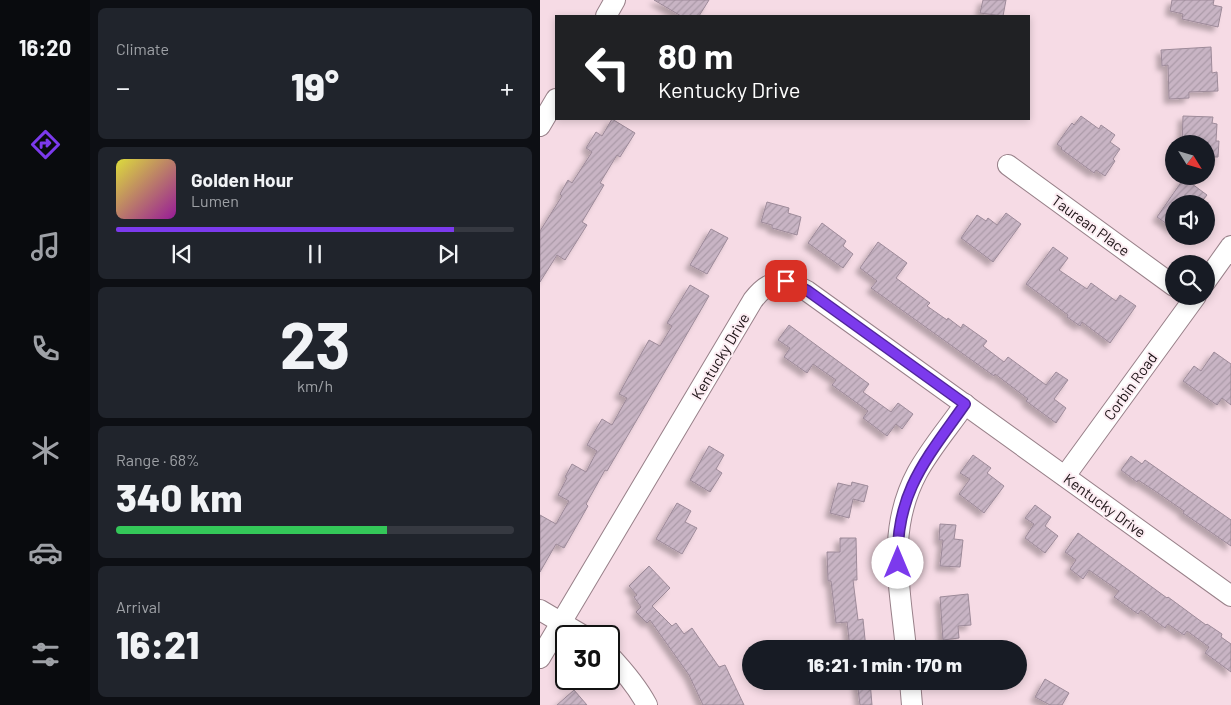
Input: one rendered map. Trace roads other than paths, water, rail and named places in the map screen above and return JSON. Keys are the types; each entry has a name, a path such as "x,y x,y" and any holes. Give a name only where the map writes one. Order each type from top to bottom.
{"street":[{"path":"607,15 615,0"},
{"path":"540,126 555,101"},
{"name":"Taurean Place","path":"1008,164 1165,279"},
{"path":"1215,268 1231,246"},
{"name":"Kentucky Drive","path":"540,658 753,300 769,285 786,281 808,291 1231,596"},
{"name":"Corbin Road","path":"1065,476 1186,305"},
{"path":"905,640 897,545 904,503 918,471 965,404"},
{"path":"540,610 566,625"},
{"path":"620,667 639,690 647,705"},
{"path":"911,690 912,705"}]}
